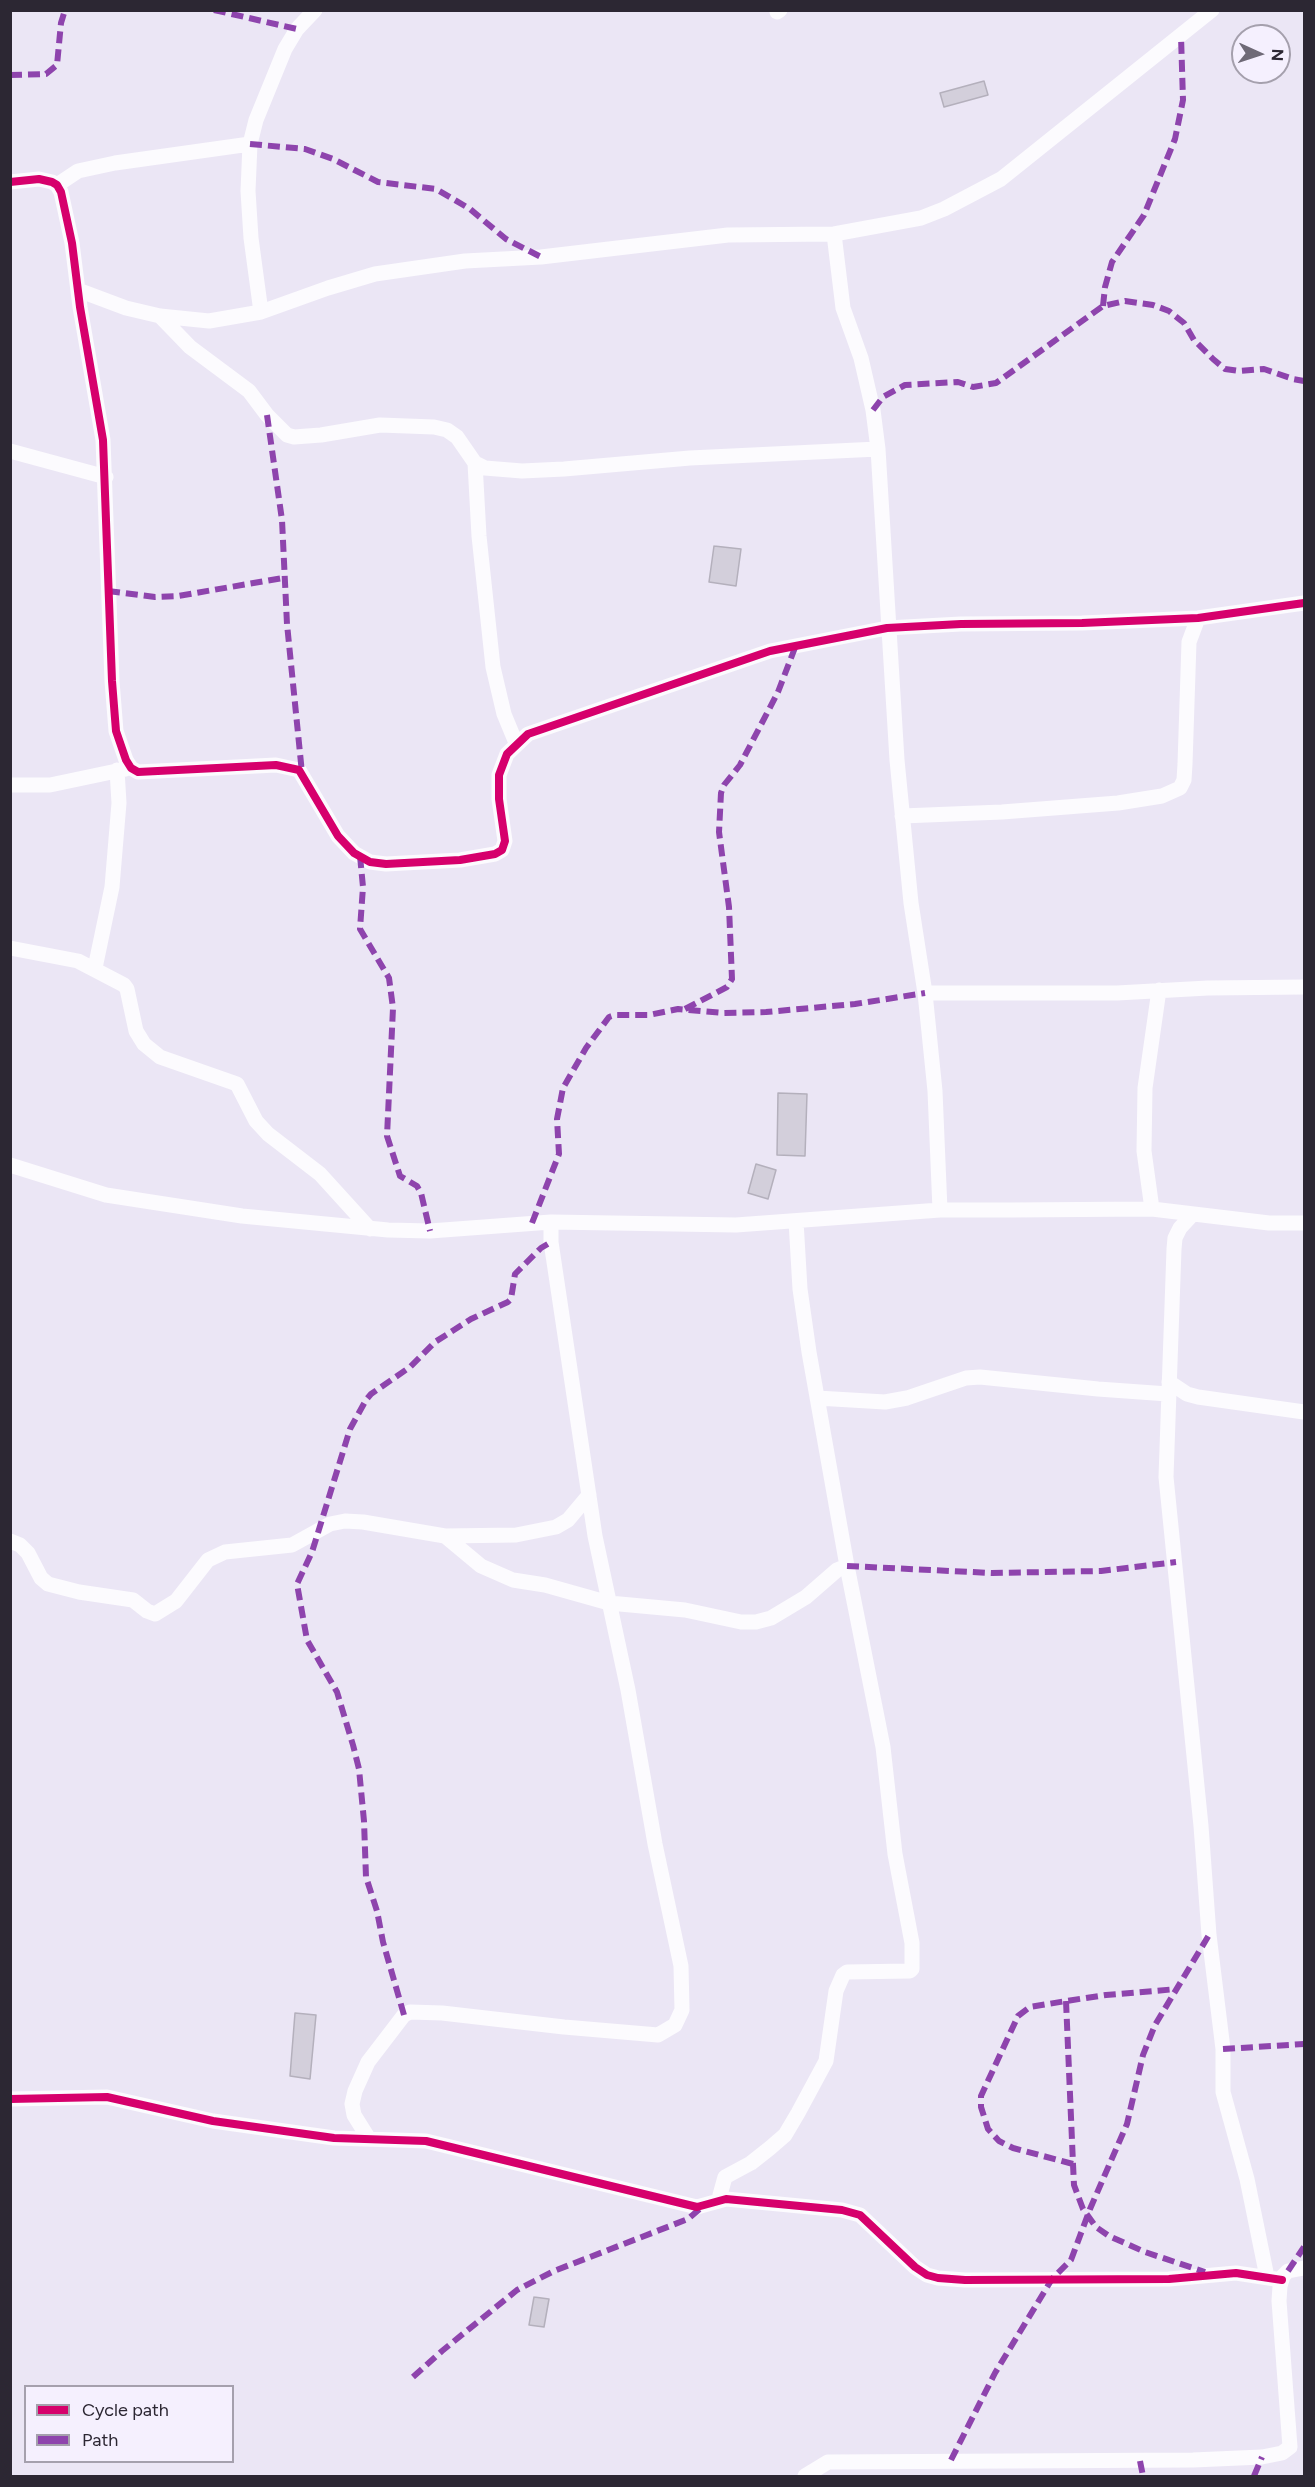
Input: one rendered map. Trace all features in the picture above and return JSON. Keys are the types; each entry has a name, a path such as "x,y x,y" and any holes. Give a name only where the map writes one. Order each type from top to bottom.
{"street":[{"path":"261,312 251,238 248,191 250,144 256,120 285,49 297,29 315,10"},
{"path":"78,291 126,308 160,316 209,321 261,312 375,274 465,261 541,257 728,235 834,234 921,218 945,209 1001,178 1212,10"},
{"path":"57,185 78,171 115,163 250,144"},
{"path":"10,182 39,179 52,182 61,192 72,243 103,440 112,681 117,731 124,769 111,887 95,968"},
{"path":"834,234 843,309 861,358 870,392 878,449 887,628 902,816 911,903 925,993 935,1092 940,1210"},
{"path":"160,316 190,347 249,391 267,415 287,435 305,437 380,425 434,427 447,430 457,437 475,463 479,536 494,667 504,714 516,743"},
{"path":"475,463 492,470 564,469 690,458 878,449"},
{"path":"10,452 106,477"},
{"path":"10,784 50,785 124,769 138,772 288,766 302,772 325,816 354,854 377,864 440,862 485,856 502,850 505,841 499,799 499,775 507,754 528,734 601,711 770,651 887,628 1198,618 1305,603"},
{"path":"902,816 1002,812 1118,803 1162,796 1180,788 1184,780 1185,764 1189,642 1198,618"},
{"path":"10,948 57,955 95,968 126,987 136,1031 144,1044 160,1057 237,1084 256,1121 268,1134 320,1174 370,1229"},
{"path":"925,993 1117,993 1305,987"},
{"path":"1152,1209 1146,1175 1145,1088 1160,990"},
{"path":"10,1165 106,1195 242,1216 370,1229 430,1232 551,1221 736,1225 940,1210 1152,1209 1192,1215 1305,1223"},
{"path":"806,2476 828,2462 1228,2459 1262,2457 1297,2447 1280,2301 1223,2092 1223,2049 1209,1935 1201,1826 1166,1477 1175,1238 1180,1228 1192,1215"},
{"path":"369,2139 354,2115 352,2104 355,2091 368,2062 402,2018 410,2012 442,2013 543,2025 658,2034 675,2025 682,2010 681,1966 655,1844 628,1690 589,1494 551,1242 551,1221"},
{"path":"721,2200 720,2194 725,2176 751,2163 770,2148 785,2135 798,2113 826,2061 836,1991 843,1975 847,1972 910,1971 912,1969 912,1943 895,1854 883,1747 847,1566 800,1289 796,1221"},
{"path":"817,1398 885,1402 908,1398 966,1378 980,1377 1098,1389 1169,1388 1198,1397 1305,1412"},
{"path":"10,1541 20,1545 28,1553 41,1578 48,1584 79,1592 133,1600 155,1614 167,1608 184,1593 208,1560 225,1552 292,1545 330,1524 345,1521 445,1536 516,1535 556,1527 574,1514 589,1494"},
{"path":"445,1536 481,1566 496,1574 526,1583 564,1589 609,1603 685,1610 741,1622 756,1622 789,1608 837,1570 847,1566"},
{"path":"10,2099 107,2097 213,2121 334,2138 426,2141 697,2207 721,2200 820,2206 860,2215 915,2267 927,2275 938,2278 964,2280 1169,2279 1236,2273 1274,2278 1288,2271 1305,2268"},
{"path":"950,2476 951,2460"}],"building":[{"path":"984,81 988,95 944,107 940,93"},
{"path":"714,546 741,549 736,586 709,582"},
{"path":"778,1093 807,1094 805,1156 777,1155"},
{"path":"756,1164 776,1170 768,1199 748,1193"},
{"path":"295,2013 316,2015 310,2079 290,2076"},
{"path":"534,2297 549,2299 544,2327 529,2325"}],"marked path":[{"path":"10,75 46,74 57,65 61,23 65,10"},
{"path":"214,10 297,29"},
{"path":"1103,306 1105,287 1112,262 1144,215 1175,139 1183,100 1181,36"},
{"path":"250,144 305,149 333,159 378,182 436,189 470,209 506,239 541,257"},
{"path":"873,410 883,397 905,385 958,382 973,387 996,383 1103,306 1125,301 1153,305 1169,311 1184,323 1194,340 1225,369 1239,371 1264,369 1304,381"},
{"path":"267,415 282,520 287,624 302,773"},
{"path":"108,591 155,597 178,596 283,578"},
{"path":"685,1009 727,987 732,979 729,907 719,832 721,793 724,785 740,765 778,692 796,645"},
{"path":"360,856 363,887 360,929 389,978 393,1008 387,1136 400,1176 417,1186 421,1193 430,1231"},
{"path":"532,1223 559,1154 557,1119 563,1088 586,1048 609,1017 649,1015 678,1009 723,1013 766,1012 855,1004 925,993"},
{"path":"404,2015 366,1877 359,1769 337,1692 307,1640 297,1584 312,1552 350,1429 366,1400 371,1394 410,1367 435,1342 471,1319 508,1302 511,1299 515,1274 541,1248 551,1242"},
{"path":"847,1566 992,1573 1101,1571 1176,1562"},
{"path":"951,2460 995,2373 1052,2279 1071,2260 1090,2209 1127,2124 1143,2055 1155,2025 1209,1935"},
{"path":"1073,2164 1013,2148 999,2141 988,2129 981,2107 981,2096 1018,2016 1030,2007 1106,1995 1177,1989"},
{"path":"1066,2001 1074,2185 1083,2209 1096,2227 1109,2236 1145,2252 1205,2272"},
{"path":"1223,2049 1304,2044"},
{"path":"413,2377 517,2290 554,2271 688,2219 702,2207"},
{"path":"1288,2271 1304,2247"},
{"path":"1254,2476 1262,2457"},
{"path":"1140,2461 1143,2476"}],"cycle path":[{"path":"10,182 39,179 57,185 61,192 72,243 80,307 103,440 112,681 116,731 126,760 131,768 138,772 276,765 299,770 338,836 354,853 370,862 386,864 460,860 495,854 502,850 505,841 499,799 499,775 507,754 528,734 770,651 887,628 1198,618 1304,603"},
{"path":"10,2099 107,2097 213,2121 334,2138 426,2141 697,2207 726,2199 842,2210 860,2215 915,2267 927,2275 938,2278 965,2280 1169,2279 1236,2273 1282,2280"}]}
